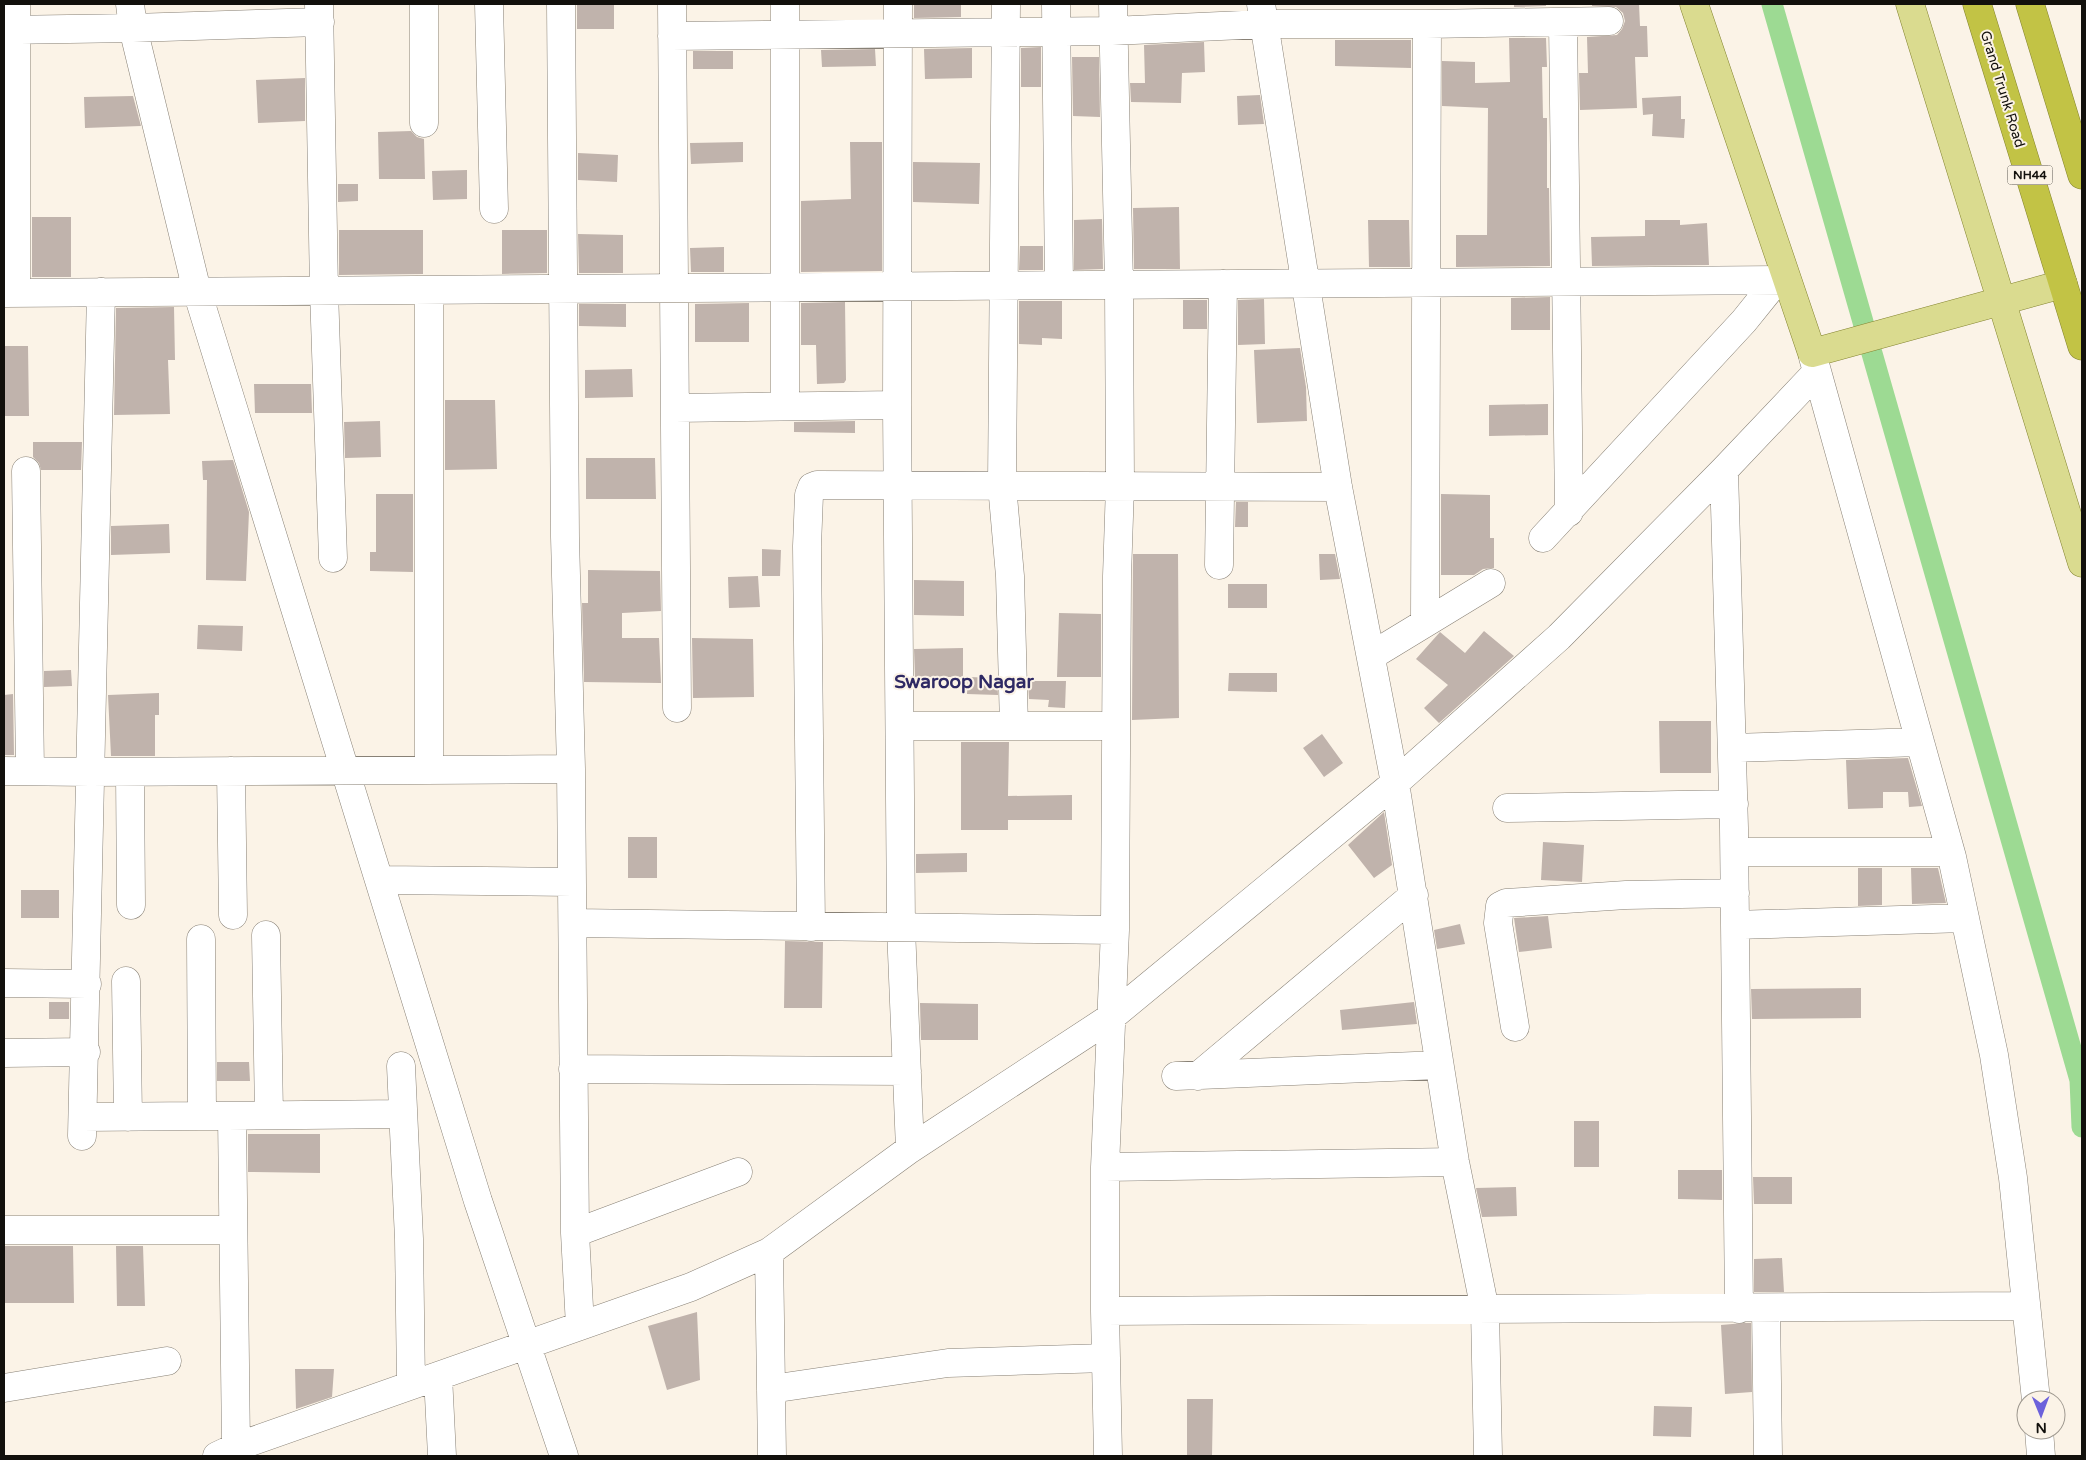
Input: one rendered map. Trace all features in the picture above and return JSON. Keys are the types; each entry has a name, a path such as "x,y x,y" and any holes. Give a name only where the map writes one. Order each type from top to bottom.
{"highway":[{"name":"Grand Trunk Road","path":"1977,4 2082,346"},
{"path":"2030,4 2082,175"}],"main road":[{"path":"1694,4 1781,280 1814,363 1838,346 2063,284"},
{"path":"1910,4 2082,563"}],"street":[{"path":"424,4 424,123"},
{"path":"489,4 494,209"},
{"path":"561,4 565,537 571,769 575,1233 580,1326"},
{"path":"672,4 676,288 677,708"},
{"path":"785,4 785,406"},
{"path":"898,4 897,405 901,726 901,928 910,1149"},
{"path":"1006,4 1002,485 1010,576 1014,726"},
{"path":"1056,4 1059,285"},
{"path":"1108,1456 1105,1167 1115,930 1117,576 1120,486 1119,285 1112,31 1113,4"},
{"path":"333,558 324,290 320,13 131,16 12,21 10,293 324,290 898,287 1004,285 1781,280"},
{"path":"672,36 1112,31 1262,14 1427,24 1609,21"},
{"path":"1262,14 1338,487 1395,783 1439,1064 1485,1310 1488,1456"},
{"path":"131,16 197,291 525,1345 564,1456"},
{"path":"1563,22 1569,512"},
{"path":"1425,623 1427,24"},
{"path":"1543,538 1781,280"},
{"path":"1219,565 1223,284"},
{"path":"429,769 430,290"},
{"path":"101,292 83,1127 128,1117 403,1114"},
{"path":"232,1116 233,1230 226,1452 691,1287 769,1252 910,1149 1110,1018 1395,783 1559,637 1724,470 1814,363"},
{"path":"1814,363 1950,852 1965,918 1994,1054 2006,1130 2013,1178 2035,1390"},
{"path":"675,408 897,405"},
{"path":"1724,470 1735,852 1739,1309"},
{"path":"26,471 30,771"},
{"path":"810,927 807,546 809,490 817,485 898,484 1338,487"},
{"path":"1371,656 1491,583"},
{"path":"901,726 1116,726"},
{"path":"1732,748 1920,742"},
{"path":"4,771 571,769"},
{"path":"231,771 233,915"},
{"path":"130,772 131,905"},
{"path":"1507,808 1734,804"},
{"path":"1735,852 1950,852"},
{"path":"379,880 572,882"},
{"path":"1515,1027 1498,923 1500,906 1506,902 1735,893"},
{"path":"1414,895 1187,1076 1439,1064"},
{"path":"1735,925 1965,918"},
{"path":"573,923 1115,930"},
{"path":"266,934 269,1115"},
{"path":"201,939 202,1116"},
{"path":"126,981 128,1117"},
{"path":"4,982 87,984"},
{"path":"4,1053 86,1052"},
{"path":"401,1066 409,1239 411,1386"},
{"path":"573,1069 907,1071"},
{"path":"1105,1167 1456,1162"},
{"path":"575,1233 738,1172"},
{"path":"4,1230 233,1230"},
{"path":"769,1252 772,1456"},
{"path":"1105,1311 2025,1306"},
{"path":"1766,1308 1768,1456"},
{"path":"771,1389 948,1363 1106,1358"},
{"path":"4,1388 167,1361"},
{"path":"438,1376 442,1456"},
{"path":"2040,1440 2041,1456"}],"building":[{"path":"577,4 614,4 614,29 577,29"},
{"path":"914,4 961,4 961,17 914,18"},
{"path":"1514,4 1546,4 1546,6 1514,7"},
{"path":"1592,4 1639,4 1640,26 1647,26 1648,57 1635,57 1637,108 1580,110 1579,73 1588,73 1587,37 1617,35 1625,21 1623,13 1616,7 1592,6"},
{"path":"1509,38 1546,38 1547,67 1542,67 1543,118 1547,118 1550,266 1456,267 1456,235 1487,235 1488,108 1442,106 1442,61 1475,62 1475,83 1510,82"},
{"path":"1335,40 1411,40 1411,68 1335,66"},
{"path":"1204,42 1205,72 1182,73 1181,103 1131,102 1130,83 1145,83 1144,45"},
{"path":"1041,47 1041,87 1021,87 1021,48"},
{"path":"972,48 972,78 925,79 924,49"},
{"path":"875,49 876,66 822,67 821,50"},
{"path":"693,51 733,51 733,69 693,69"},
{"path":"1072,57 1099,57 1100,117 1073,116"},
{"path":"305,78 305,121 258,123 256,80"},
{"path":"1260,95 1264,124 1238,125 1237,96"},
{"path":"133,96 141,126 85,128 84,97"},
{"path":"1681,96 1681,119 1685,119 1684,138 1652,136 1653,114 1643,115 1642,98"},
{"path":"411,131 417,137 424,139 425,179 379,179 378,132"},
{"path":"743,142 743,162 691,164 690,143"},
{"path":"850,142 882,142 882,271 801,272 801,201 851,199"},
{"path":"578,153 618,155 617,182 578,180"},
{"path":"913,162 980,163 979,204 913,202"},
{"path":"467,170 467,199 433,200 432,171"},
{"path":"338,184 358,184 358,201 338,202"},
{"path":"1179,207 1180,269 1134,269 1133,208"},
{"path":"32,217 71,217 71,277 32,277"},
{"path":"1102,219 1103,269 1074,270 1074,220"},
{"path":"1368,220 1409,220 1410,267 1369,267"},
{"path":"1645,220 1680,220 1680,225 1707,223 1709,265 1592,266 1591,237 1645,236"},
{"path":"339,230 423,230 423,274 339,275"},
{"path":"502,230 547,230 547,273 502,274"},
{"path":"578,234 623,235 623,273 579,273"},
{"path":"1020,246 1043,246 1043,270 1019,270"},
{"path":"724,247 724,272 691,272 690,248"},
{"path":"1550,297 1550,330 1511,330 1511,298"},
{"path":"1264,299 1265,344 1238,345 1238,300"},
{"path":"1183,300 1207,300 1207,329 1183,329"},
{"path":"1019,301 1062,301 1062,339 1042,338 1042,345 1019,344"},
{"path":"845,302 846,380 844,383 817,384 816,345 801,345 801,303"},
{"path":"749,303 749,342 695,342 695,304"},
{"path":"579,304 626,304 626,327 579,326"},
{"path":"174,307 175,360 168,360 170,414 114,415 116,308"},
{"path":"4,346 28,346 29,416 4,416"},
{"path":"1300,348 1306,387 1307,421 1257,423 1254,350"},
{"path":"632,369 633,397 585,398 585,370"},
{"path":"254,384 311,384 312,413 255,413"},
{"path":"445,400 495,400 497,469 445,470"},
{"path":"1548,404 1548,435 1489,436 1489,405"},
{"path":"380,421 381,457 345,458 344,422"},
{"path":"855,421 855,433 794,432 794,422"},
{"path":"33,442 82,442 81,470 41,470 39,463 33,457"},
{"path":"586,458 655,458 656,499 586,499"},
{"path":"233,460 249,512 246,581 206,580 207,480 203,480 202,461"},
{"path":"376,494 413,494 413,572 370,571 370,552 376,552"},
{"path":"1441,494 1490,495 1490,538 1494,538 1494,568 1483,569 1474,575 1441,575"},
{"path":"1236,502 1248,502 1248,527 1235,527"},
{"path":"169,524 170,553 111,555 111,526"},
{"path":"762,549 781,550 780,576 762,576"},
{"path":"1133,554 1178,554 1179,718 1132,720"},
{"path":"1319,554 1335,554 1340,579 1320,580"},
{"path":"588,570 660,571 661,611 622,613 622,638 659,638 661,683 584,682 582,603 588,603"},
{"path":"758,576 760,607 729,608 728,577"},
{"path":"914,580 964,581 964,616 914,615"},
{"path":"1228,584 1267,584 1267,608 1228,608"},
{"path":"1059,613 1101,614 1101,677 1057,677"},
{"path":"198,625 243,626 242,651 197,649"},
{"path":"1484,631 1514,656 1439,723 1424,708 1448,685 1416,659 1440,632 1465,653"},
{"path":"692,638 753,639 754,697 693,698"},
{"path":"963,648 963,677 915,677 914,649"},
{"path":"71,670 72,686 44,687 44,671"},
{"path":"1229,673 1277,673 1277,692 1228,691"},
{"path":"968,677 997,678 998,695 967,694"},
{"path":"1028,681 1066,681 1065,708 1048,707 1049,700 1029,699"},
{"path":"159,693 159,715 155,715 155,756 111,756 108,695"},
{"path":"13,694 14,755 4,755 4,695"},
{"path":"1659,721 1711,721 1711,773 1660,773"},
{"path":"1322,734 1343,763 1324,777 1303,748"},
{"path":"961,742 1009,742 1008,796 1072,795 1072,820 1008,820 1008,830 961,830"},
{"path":"1908,758 1922,806 1909,807 1908,792 1883,792 1883,808 1848,809 1846,760"},
{"path":"1384,812 1392,865 1374,878 1348,845"},
{"path":"628,837 657,837 657,878 628,878"},
{"path":"1543,842 1584,845 1582,882 1541,880"},
{"path":"967,853 967,872 916,873 916,854"},
{"path":"1858,868 1882,868 1882,905 1858,906"},
{"path":"1911,868 1938,868 1946,903 1912,904"},
{"path":"21,890 59,890 59,918 21,918"},
{"path":"1548,916 1552,948 1519,952 1514,918"},
{"path":"1460,924 1465,944 1437,949 1434,930"},
{"path":"785,941 823,942 822,1008 784,1008"},
{"path":"1861,988 1861,1018 1752,1019 1751,989"},
{"path":"49,1002 69,1002 69,1019 49,1019"},
{"path":"1414,1002 1417,1024 1342,1030 1340,1010"},
{"path":"920,1003 978,1004 978,1040 921,1040"},
{"path":"217,1062 249,1062 250,1081 217,1081"},
{"path":"1574,1121 1599,1121 1599,1167 1574,1167"},
{"path":"248,1134 320,1134 320,1173 248,1172"},
{"path":"1678,1170 1722,1170 1722,1200 1678,1199"},
{"path":"1753,1177 1792,1177 1792,1204 1754,1204"},
{"path":"1516,1187 1517,1216 1482,1217 1476,1188"},
{"path":"4,1246 73,1246 74,1303 4,1303"},
{"path":"116,1246 143,1246 145,1306 117,1306"},
{"path":"1782,1258 1784,1292 1754,1292 1754,1259"},
{"path":"697,1312 700,1380 667,1390 648,1326"},
{"path":"1751,1323 1752,1392 1725,1394 1721,1325"},
{"path":"295,1369 334,1369 332,1397 296,1409"},
{"path":"1187,1399 1213,1399 1212,1456 1187,1456"},
{"path":"1654,1406 1692,1407 1691,1437 1653,1436"}],"waterway":[{"path":"1772,4 2080,1080 2082,1127"}],"district":[{"name":"Swaroop Nagar","path":"964,681"}]}
